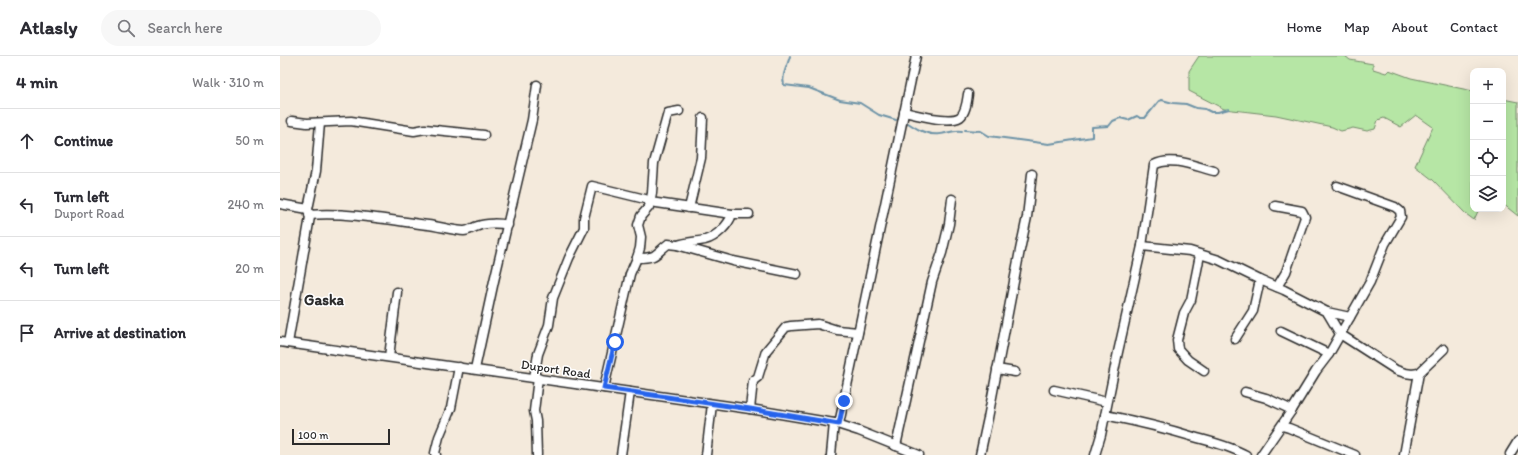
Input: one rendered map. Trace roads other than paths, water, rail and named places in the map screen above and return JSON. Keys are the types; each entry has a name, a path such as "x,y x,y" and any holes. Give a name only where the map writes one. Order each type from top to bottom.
{"street":[{"path":"831,455 836,424 858,332 916,56"},
{"path":"475,369 532,120 538,85"},
{"path":"904,112 933,118 955,119 961,116 968,94"},
{"path":"604,388 630,274 637,258 641,237 638,225 641,216 649,207 652,193 654,162 664,124 668,113 679,111"},
{"path":"689,208 701,158 700,144 703,118"},
{"path":"292,120 320,123 351,121 414,131 425,129 484,135"},
{"path":"284,342 316,171 320,123"},
{"path":"1095,455 1142,246 1154,165 1161,161 1176,162 1214,171"},
{"path":"980,455 1027,218 1032,174"},
{"path":"537,455 536,421 534,411 538,354 549,325 554,298 569,258 584,228 584,218 592,186 645,199 650,202 732,214 749,214"},
{"path":"1261,455 1282,426 1316,371 1329,354 1370,282 1385,244 1401,217 1400,211 1395,207 1337,186"},
{"path":"896,446 932,282 942,252 952,199"},
{"path":"280,204 308,212 359,217 463,231 474,229 478,225 493,223 508,225"},
{"path":"1275,206 1302,211 1305,217 1286,272 1277,287"},
{"path":"677,245 712,237 724,227 732,214"},
{"path":"704,240 708,253"},
{"path":"637,258 650,258 656,256 668,244 677,245 763,268 797,274"},
{"path":"1142,246 1180,250 1200,254 1218,260 1327,312 1350,317"},
{"path":"1200,254 1191,300 1184,313 1177,340 1178,349 1188,360 1204,371"},
{"path":"1235,339 1253,311 1260,280"},
{"path":"389,357 397,292"},
{"path":"1327,312 1340,334 1396,370 1412,374 1419,373 1444,349"},
{"path":"750,409 753,381 758,377 766,350 786,327 818,324 837,330 858,332"},
{"path":"1281,331 1329,354"},
{"name":"Duport Road","path":"284,342 750,409 836,424 919,455"},
{"path":"436,455 435,453 439,437 451,408 459,367"},
{"path":"997,369 1015,372"},
{"path":"1404,455 1419,373"},
{"path":"1054,390 1107,402"},
{"path":"621,455 630,392"},
{"path":"1245,392 1266,398 1292,410"},
{"path":"706,455 712,404"},
{"path":"1105,414 1206,440 1237,450 1246,455"},
{"path":"1282,426 1355,455"},
{"path":"1512,453 1518,441"}],"waterway":[{"path":"790,56 784,74 784,85 809,88 840,100 860,103 879,115 896,120"},
{"path":"965,130 981,131 989,136 1049,144 1092,137 1092,127 1109,126 1113,121 1120,118 1128,120 1137,116 1140,118 1145,118 1159,101 1162,100 1186,104 1211,112 1229,109"},
{"path":"908,123 919,130 931,134 962,131"}],"district":[{"name":"Gaska","path":"324,300"}]}
